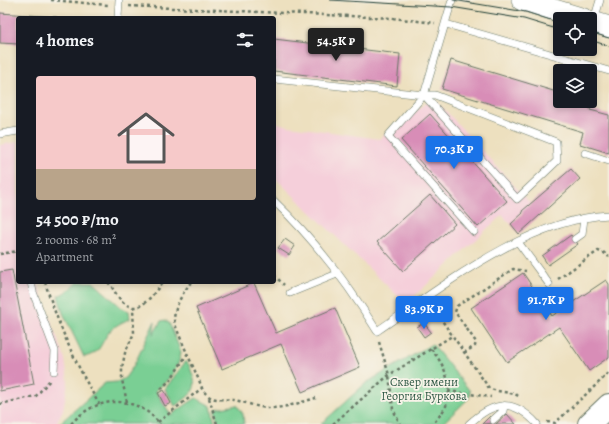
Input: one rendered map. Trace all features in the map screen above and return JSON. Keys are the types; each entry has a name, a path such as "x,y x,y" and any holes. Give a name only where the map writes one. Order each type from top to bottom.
{"main road":[{"path":"522,0 561,12"},
{"path":"589,424 609,405"}],"lane":[{"path":"452,0 424,95 388,136 474,232"},
{"path":"597,12 600,0"},
{"path":"118,16 119,3"},
{"path":"446,24 609,71"},
{"path":"276,80 435,95 556,142 557,161 518,199 424,95"},
{"path":"0,134 16,131"},
{"path":"585,152 609,161"},
{"path":"276,203 310,238 361,306 376,332 472,267 518,242 551,227 609,215"},
{"path":"575,240 582,233 584,219"},
{"path":"518,242 549,284"},
{"path":"290,293 337,274"},
{"path":"31,284 32,292 55,351 54,371"},
{"path":"493,420 503,410 504,406"},
{"path":"469,424 478,416 492,408 504,406 522,409 537,424"}],"path":[{"path":"51,0 392,18 446,24"},
{"path":"0,254 16,251"},
{"path":"549,284 598,251 603,252 609,257"},
{"path":"464,353 475,346 476,342 455,312 457,306 511,270 523,271 534,265"},
{"path":"46,284 53,310 79,370 99,404"},
{"path":"109,284 119,299 132,308 139,308 162,284"},
{"path":"189,284 176,307 174,320 202,388 209,398 217,424"},
{"path":"127,402 122,380 122,368 125,353 134,333 132,308"},
{"path":"436,312 489,388 496,391 516,394 522,398"},
{"path":"376,332 389,375 393,409 400,424"},
{"path":"333,424 389,375 452,336"},
{"path":"431,349 440,359 447,374 448,391 445,407 433,424"},
{"path":"161,390 171,379 188,353"},
{"path":"0,404 36,396 50,380 54,371"},
{"path":"544,418 548,423 554,423 609,373"},
{"path":"71,424 79,415 99,404 110,401 127,402 142,408 159,423 202,388"},
{"path":"209,398 233,400 268,408 290,406 316,398"}],"shaded area":[{"path":"432,99 445,110 530,203 511,224 502,215 406,304 276,179 276,123 289,126 379,139"},
{"path":"16,142 16,284 38,284 65,359 68,382 63,410 56,424 0,424 0,145"}],"green space":[{"path":"76,284 95,284 122,308 129,311 130,319 112,329 98,350 84,357 63,313 58,296 68,291"},
{"path":"165,320 169,323 181,352 176,368 165,383 156,390 157,393 171,415 196,398 211,406 215,424 59,424 105,383 117,382 125,378 134,365 155,321 153,335 161,321"},
{"name":"Сквер имени Георгия Буркова","path":"432,344 470,391 469,398 442,424 321,424 366,383"},
{"path":"186,361 193,376 194,386 190,394 175,406 165,389"},
{"path":"237,405 243,414 244,424 218,424 215,411 216,409"}],"building":[{"path":"0,13 43,16 16,16 16,44 0,43"},
{"path":"276,39 400,54 397,86 276,71"},
{"path":"451,60 553,91 553,108 591,108 590,110 609,115 609,153 580,144 583,132 442,89"},
{"path":"430,114 507,201 478,227 401,140"},
{"path":"571,169 580,179 519,234 511,224 523,213 522,211"},
{"path":"430,195 455,224 403,271 377,242"},
{"path":"571,235 578,244 548,265 542,256"},
{"path":"285,239 295,246 289,255 278,248"},
{"path":"12,270 34,384 0,391 0,272"},
{"path":"523,273 552,316 606,280 609,284 609,357 589,371 559,327 507,362 471,308"},
{"path":"254,284 276,333 335,308 360,367 302,392 281,344 222,369 196,308"},
{"path":"424,323 431,332 424,337 417,327"},
{"path":"164,390 171,403 165,406 158,393"},
{"path":"507,414 516,424 496,424"},
{"path":"490,416 496,423 482,424"}],"tram line":[{"path":"330,0 451,7 524,19 553,28"},
{"path":"453,0 526,12 553,21"},
{"path":"597,34 609,38"},
{"path":"597,42 609,46"}]}
